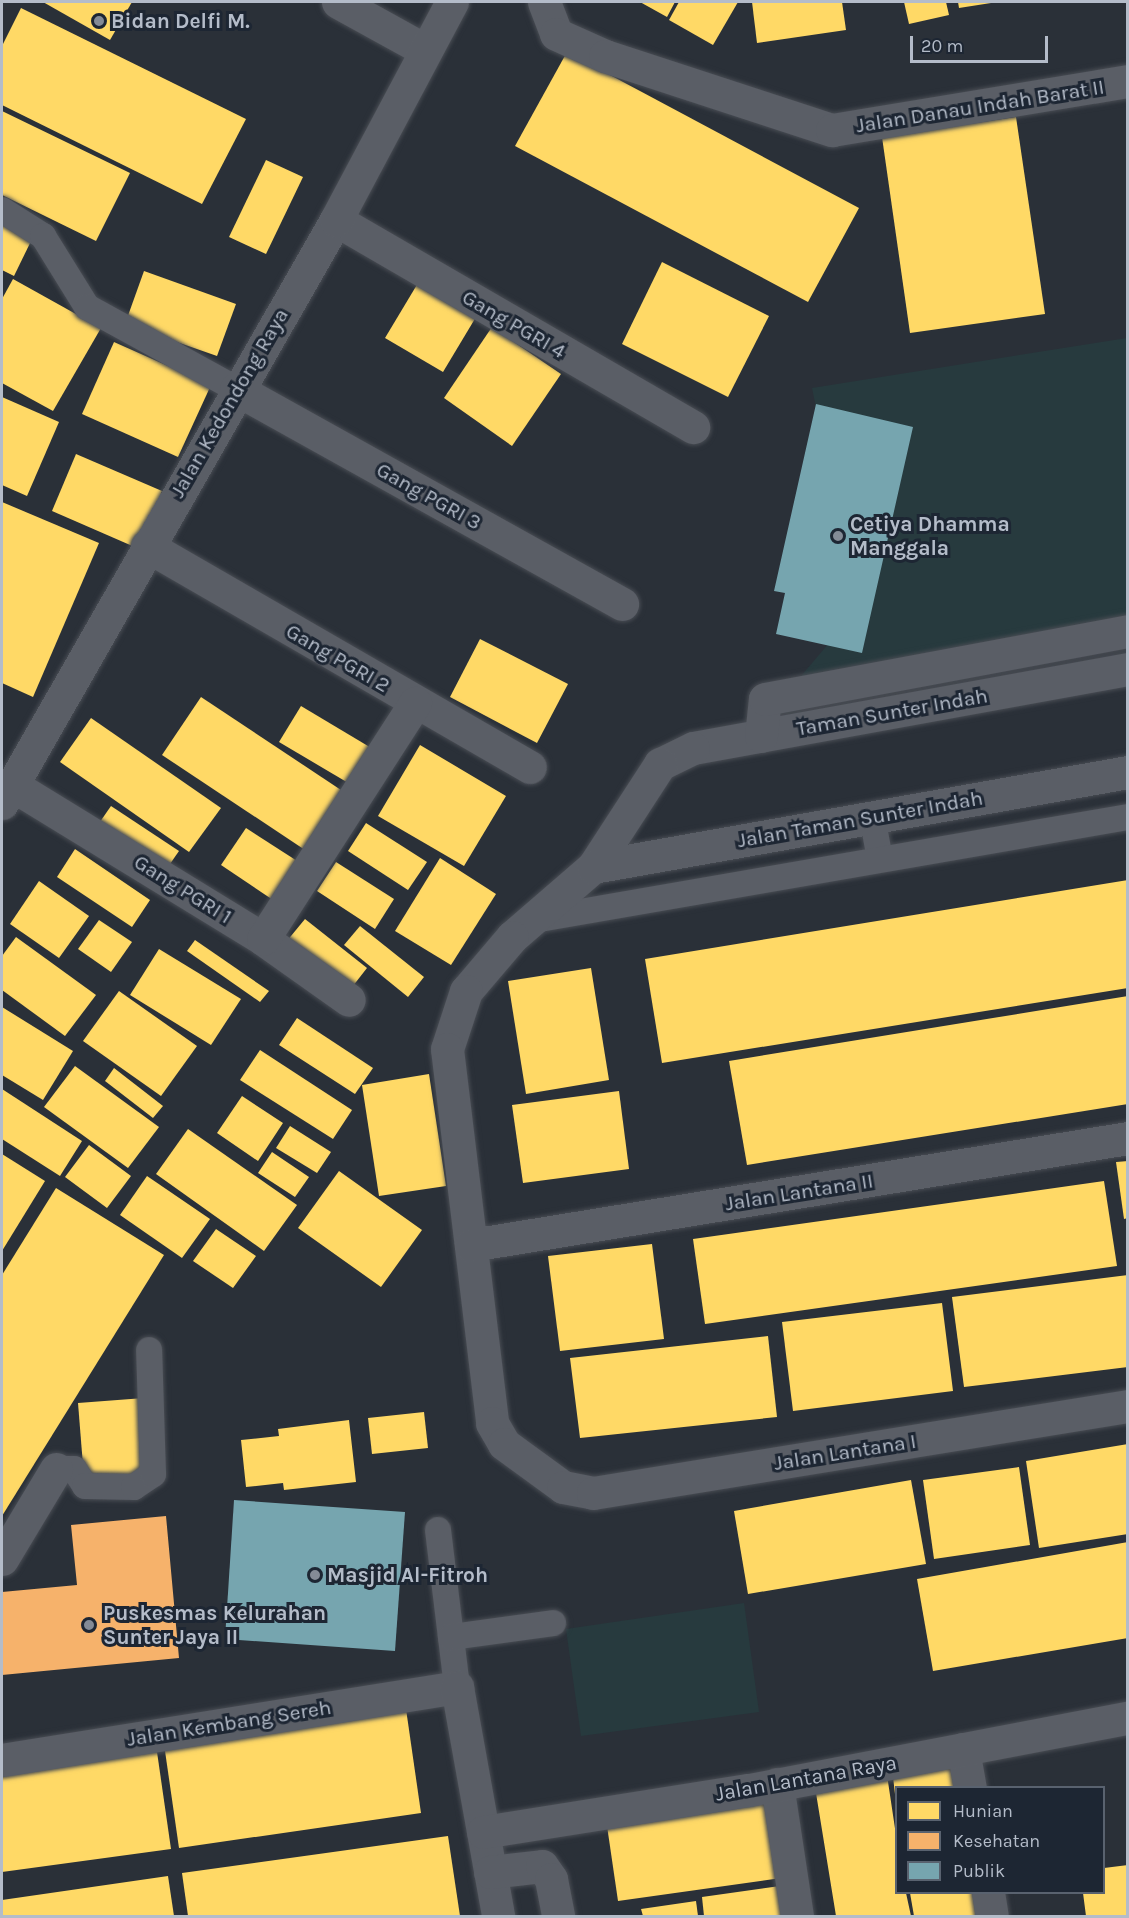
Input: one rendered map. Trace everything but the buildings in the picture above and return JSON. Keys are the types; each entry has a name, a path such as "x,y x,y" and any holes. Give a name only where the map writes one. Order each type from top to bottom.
{"street":[{"path":"338,2 425,50"},
{"name":"Jalan Kedondong Raya","path":"7,794 236,389 336,220 452,2"},
{"name":"Jalan Danau Indah Barat II","path":"544,2 556,33 605,56 832,130 1128,81"},
{"name":"Gang PGRI 4","path":"336,220 693,427"},
{"name":"Gang PGRI 3","path":"236,389 621,604"},
{"name":"Gang PGRI 2","path":"147,546 415,703 530,767"},
{"path":"761,736 765,699 1128,631"},
{"name":"Taman Sunter Indah","path":"593,867 660,764 693,748 1128,669"},
{"path":"262,939 415,703"},
{"name":"Jalan Taman Sunter Indah","path":"593,867 1128,772"},
{"name":"Gang PGRI 1","path":"7,794 262,939 349,1000"},
{"path":"471,1245 447,1048 466,991 512,937 593,867"},
{"name":"Jalan Lantana II","path":"471,1245 1128,1138"},
{"name":"Jalan Lantana I","path":"471,1245 492,1423 504,1444 563,1486 593,1493 1128,1406"},
{"path":"2,1559 56,1469"},
{"path":"457,1686 498,1917"},
{"name":"Jalan Kembang Sereh","path":"2,1760 457,1686"},
{"name":"Jalan Lantana Raya","path":"483,1832 777,1784 1128,1718"},
{"path":"963,1749 970,1786"},
{"path":"777,1784 796,1917"},
{"path":"490,1872 542,1866 551,1879 558,1917"},
{"path":"988,1894 992,1917"}],"lane":[{"path":"2,210 43,236 87,307 236,389"},
{"path":"872,816 880,859"},
{"path":"534,920 1128,817"},
{"path":"56,1469 74,1469 85,1486 134,1486 153,1474 149,1350"},
{"path":"438,1530 457,1686"},
{"path":"451,1637 553,1623"}],"green space":[{"path":"1127,338 1127,618 790,689 858,609 812,388"},
{"path":"744,1603 759,1712 581,1736 566,1629"}],"place":[{"name":"Bidan Delfi M.","path":"99,21"},
{"name":"Cetiya Dhamma Manggala","path":"838,536"},
{"name":"Masjid Al-Fitroh","path":"315,1575"},
{"name":"Puskesmas Kelurahan Sunter Jaya II","path":"89,1625"}]}
